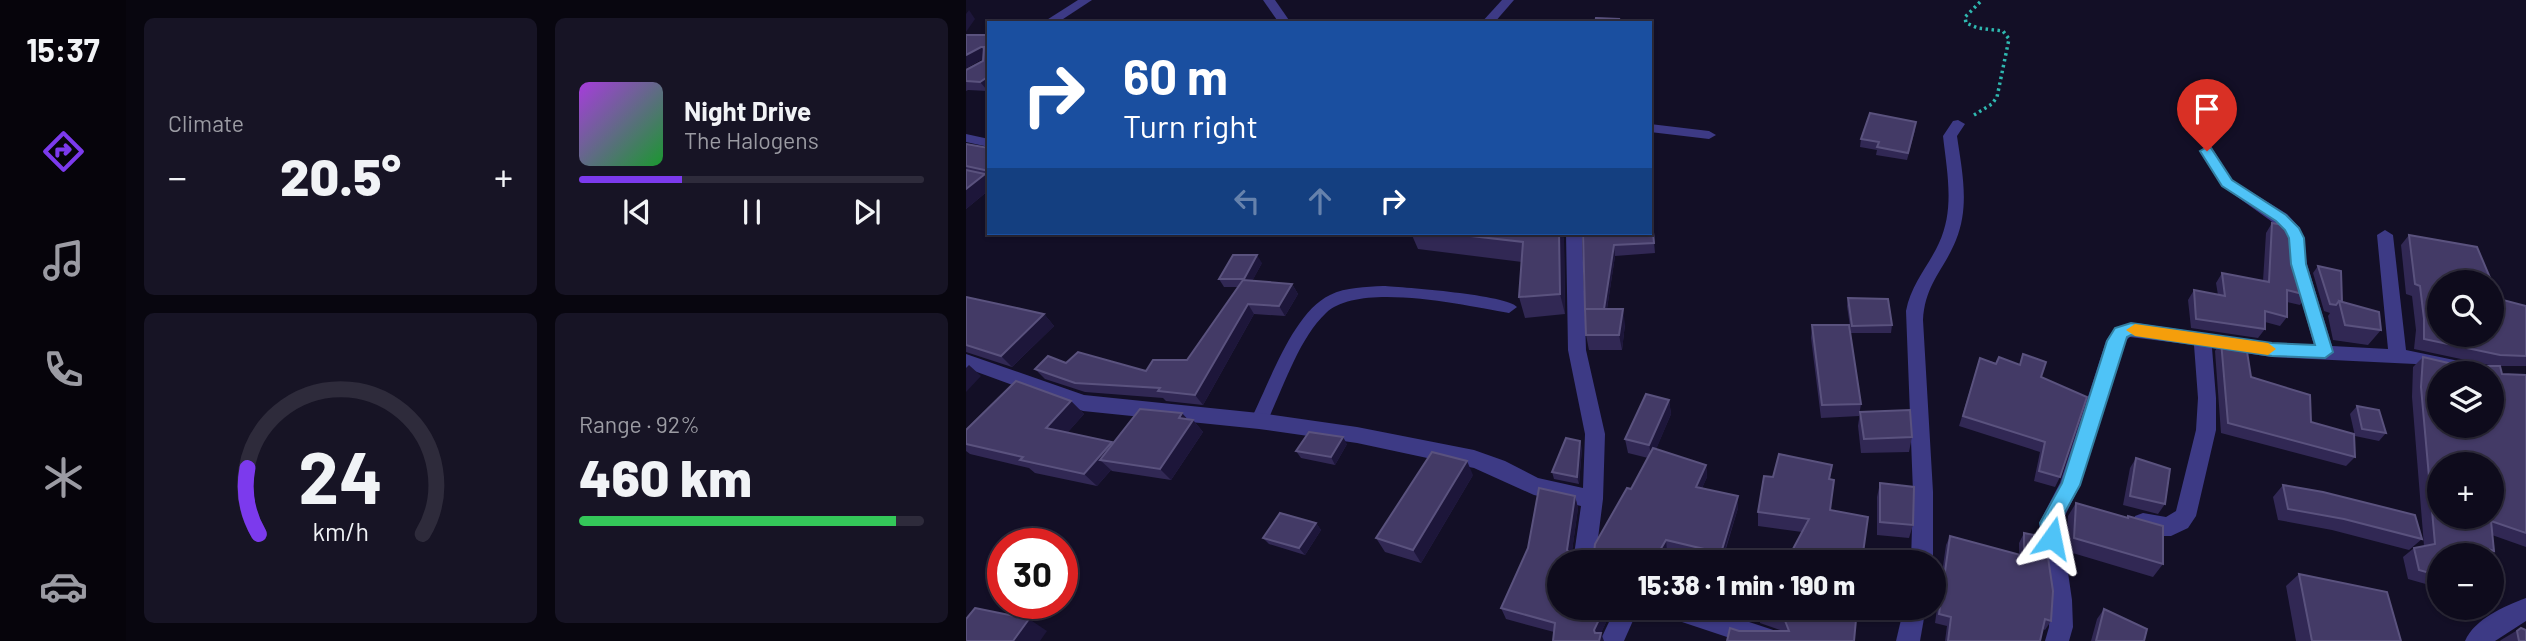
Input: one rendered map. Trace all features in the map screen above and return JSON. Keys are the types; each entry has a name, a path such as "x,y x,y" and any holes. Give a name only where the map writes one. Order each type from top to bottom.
{"street":[{"path":"1051,21 1086,0"},
{"path":"1269,0 1284,21"},
{"path":"1489,21 1508,0"},
{"path":"1922,550 1924,484 1919,436 1916,301 1927,275 1947,242 1958,209 1958,183 1950,136 1958,124"},
{"path":"1652,128 1709,135"},
{"path":"966,138 987,143"},
{"path":"2207,151 2227,183 2292,228 2299,264 2325,352"},
{"path":"1574,235 1577,350 1595,434 1594,499 1584,550"},
{"path":"2385,235 2398,355"},
{"path":"2057,641 2061,627 2061,600 2050,523 2070,485 2115,341 2121,333 2131,329 2272,349 2398,355 2427,361"},
{"path":"2125,518 2163,528 2177,526 2185,516 2206,430 2207,398 2202,339"},
{"path":"966,361 1083,403 1259,421 1357,435 1474,459 1498,467 1534,486 1594,499"},
{"path":"2062,500 2087,507"},
{"path":"2477,641 2499,623 2526,609"},
{"path":"1612,641 1622,620"},
{"path":"1710,620 1774,641"},
{"path":"1908,641 1912,620"}],"lane":[{"path":"1259,421 1306,328 1321,308 1337,297 1379,290 1509,307"}],"path":[{"path":"1958,124 1992,104 1999,89 2009,39 2008,34 1998,29 1971,26 1964,20 1982,0"}],"building":[{"path":"1596,18 1619,19 1618,21 1595,21"},
{"path":"966,35 987,35 987,77 980,82 966,81 966,70 983,61 984,47 966,55"},
{"path":"1870,113 1916,122 1908,153 1877,147 1879,142 1861,139"},
{"path":"966,144 987,148 987,171 966,166"},
{"path":"966,170 985,174 966,189"},
{"path":"1652,221 1654,243 1614,245 1604,309 1585,309 1583,235 1652,235"},
{"path":"2272,223 2289,226 2307,295 2287,290 2287,317 2265,311 2265,329 2196,319 2194,290 2225,296 2222,273 2269,282"},
{"path":"1462,235 1559,235 1560,294 1519,297 1523,242"},
{"path":"2409,235 2477,247 2487,270 2427,270 2427,340 2424,339 2420,286 2415,284"},
{"path":"1233,255 1257,255 1244,279 1219,279"},
{"path":"2318,266 2341,271 2342,302 2330,304"},
{"path":"1243,280 1292,284 1279,306 1248,304 1195,395 1158,391 1160,388 1075,383 1035,369 1048,356 1066,363 1078,352 1146,371 1153,360 1187,360"},
{"path":"966,297 1044,314 1001,356 966,345"},
{"path":"1848,298 1888,299 1892,325 1852,326"},
{"path":"2504,300 2526,306 2526,356 2500,355 2462,347 2504,347"},
{"path":"2339,301 2379,312 2381,330 2345,325"},
{"path":"1585,309 1623,309 1619,335 1586,335"},
{"path":"1812,325 1849,325 1861,404 1822,405"},
{"path":"2221,341 2246,345 2251,377 2310,395 2311,422 2354,434 2355,457 2228,423"},
{"path":"2023,354 2046,362 2041,377 2087,397 2060,477 2039,471 2045,442 1963,416 1980,358 1996,364 1999,357 2020,365"},
{"path":"2423,357 2440,361 2427,361 2427,438 2504,438 2504,374 2526,375 2526,533 2504,525 2504,452 2427,452 2427,454 2421,387"},
{"path":"1016,381 1071,401 1046,428 1112,442 1084,474 1020,460 1023,457 966,444 966,430"},
{"path":"1646,394 1669,400 1649,445 1625,439"},
{"path":"2357,406 2379,410 2386,433 2362,429"},
{"path":"1140,409 1182,413 1179,418 1193,420 1160,469 1100,460"},
{"path":"1910,410 1912,437 1864,439 1860,412"},
{"path":"1309,432 1343,437 1331,457 1296,451"},
{"path":"1566,438 1580,441 1577,477 1552,472"},
{"path":"1653,448 1706,465 1696,487 1738,496 1722,550 1708,550 1666,540 1660,550 1594,550 1595,544 1627,488 1631,489"},
{"path":"1432,452 1467,461 1413,550 1376,538"},
{"path":"1779,454 1832,465 1829,479 1834,480 1830,510 1868,517 1863,550 1792,550 1809,519 1758,512 1764,476 1773,477"},
{"path":"2136,458 2170,469 2165,504 2130,496"},
{"path":"1880,483 1914,487 1913,525 1880,522"},
{"path":"2283,485 2415,515 2422,539 2344,519 2288,509"},
{"path":"1539,488 1575,496 1567,550 1547,550 1547,620 1599,620 1594,630 1595,633 1601,633 1599,641 1553,641 1555,623 1501,608 1528,548"},
{"path":"2076,503 2163,526 2163,564 2074,538"},
{"path":"1280,513 1316,523 1299,548 1263,538"},
{"path":"2434,529 2492,529 2493,543 2435,543"},
{"path":"2024,533 2045,537 2053,591 2051,621 2045,619 2040,641 1948,641 1951,617 1946,616 1946,564 1950,536 2024,556"},
{"path":"2427,546 2427,572 2419,570 2414,548"},
{"path":"2299,574 2387,592 2401,641 2312,641"},
{"path":"975,608 987,610 987,619 1029,619 1013,641 966,641 966,619"},
{"path":"2104,609 2147,629 2144,641 2096,641"},
{"path":"1785,620 1856,620 1854,641 1727,641 1730,628 1739,631 1789,631"},
{"path":"2521,628 2526,630 2526,641 2519,641 2517,631"}],"slow traffic":[{"path":"2135,330 2268,349"}],"route":[{"path":"2052,538 2050,523 2070,485 2115,341 2121,333 2131,329 2272,349 2325,352 2299,264 2292,228 2227,183 2207,151"}]}
